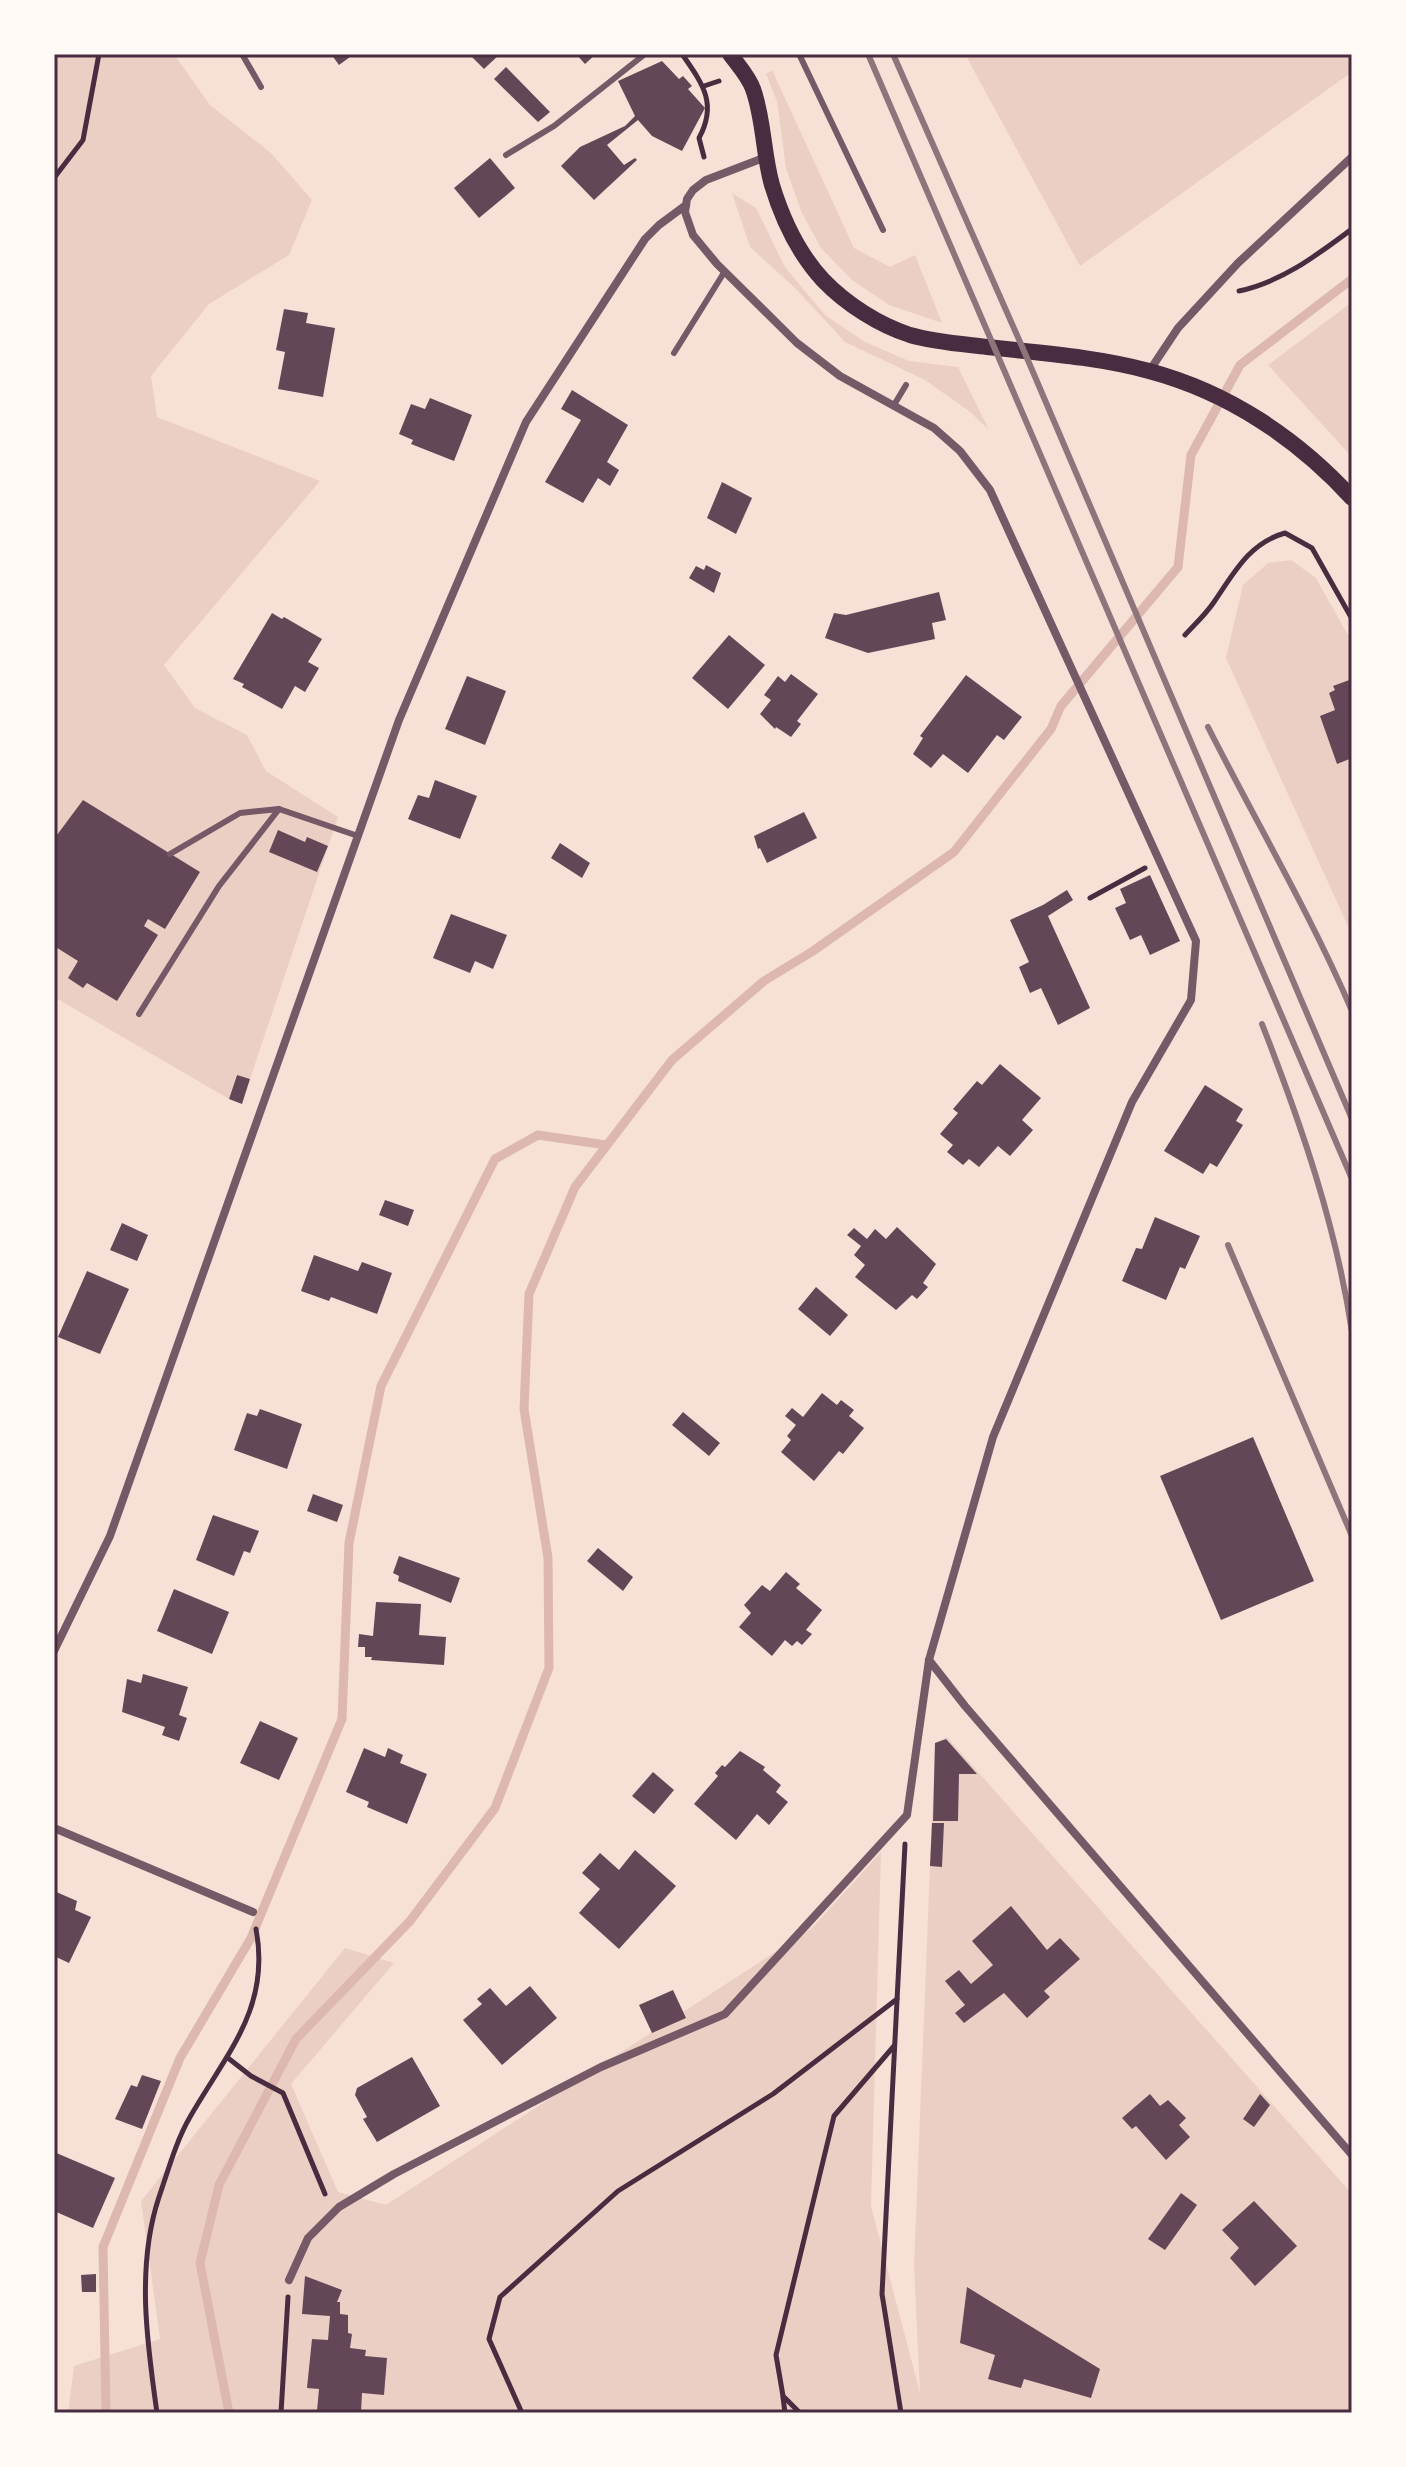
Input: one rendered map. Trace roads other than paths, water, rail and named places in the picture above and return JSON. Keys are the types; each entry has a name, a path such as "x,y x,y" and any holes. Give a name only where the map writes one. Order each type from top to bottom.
{"main road":[{"path":"730,54 753,89 776,196 801,251 824,281 875,320 910,335 1079,357 1150,371 1182,382 1248,411 1293,441 1325,468 1352,498"}],"street":[{"path":"289,2280 308,2238 339,2207 394,2174 601,2067 725,2014 907,1815 929,1660 993,1437 1132,1102 1191,1000 1196,941 990,490 951,442 934,428 840,376 816,359 725,271 691,232 686,221 686,205 693,190 706,180 766,157"},
{"path":"1150,371 1178,328 1238,263 1352,157"},
{"path":"54,1651 110,1536 399,720 526,422 645,239 686,205"},
{"path":"929,1660 965,1706 1352,2155"},
{"path":"54,1828 253,1912"}],"lane":[{"path":"242,54 261,87"},
{"path":"506,155 554,126 645,54"},
{"path":"799,54 883,230"},
{"path":"674,353 725,271"},
{"path":"894,405 906,385"},
{"path":"170,854 240,813 279,809 358,836"},
{"path":"139,1014 219,886 279,809"}],"waterway":[{"path":"229,2413 200,2263 219,2185 296,2039 410,1921 495,1808 549,1668 548,1558 524,1409 529,1294 575,1187 672,1060 764,981 813,951 954,852 1051,729 1061,706 1178,567 1191,455 1240,365 1352,279"},
{"path":"106,2413 103,2247 180,2058 251,1938 342,1719 349,1543 381,1386 495,1159 538,1135 606,1145"}],"railway":[{"path":"868,54 1352,1179"},
{"path":"893,54 1024,351 1352,1119"},
{"path":"1208,727 1301,903 1352,1011"},
{"path":"1262,1024 1316,1175 1337,1253 1352,1332"},
{"path":"1228,1245 1352,1536"}]}
